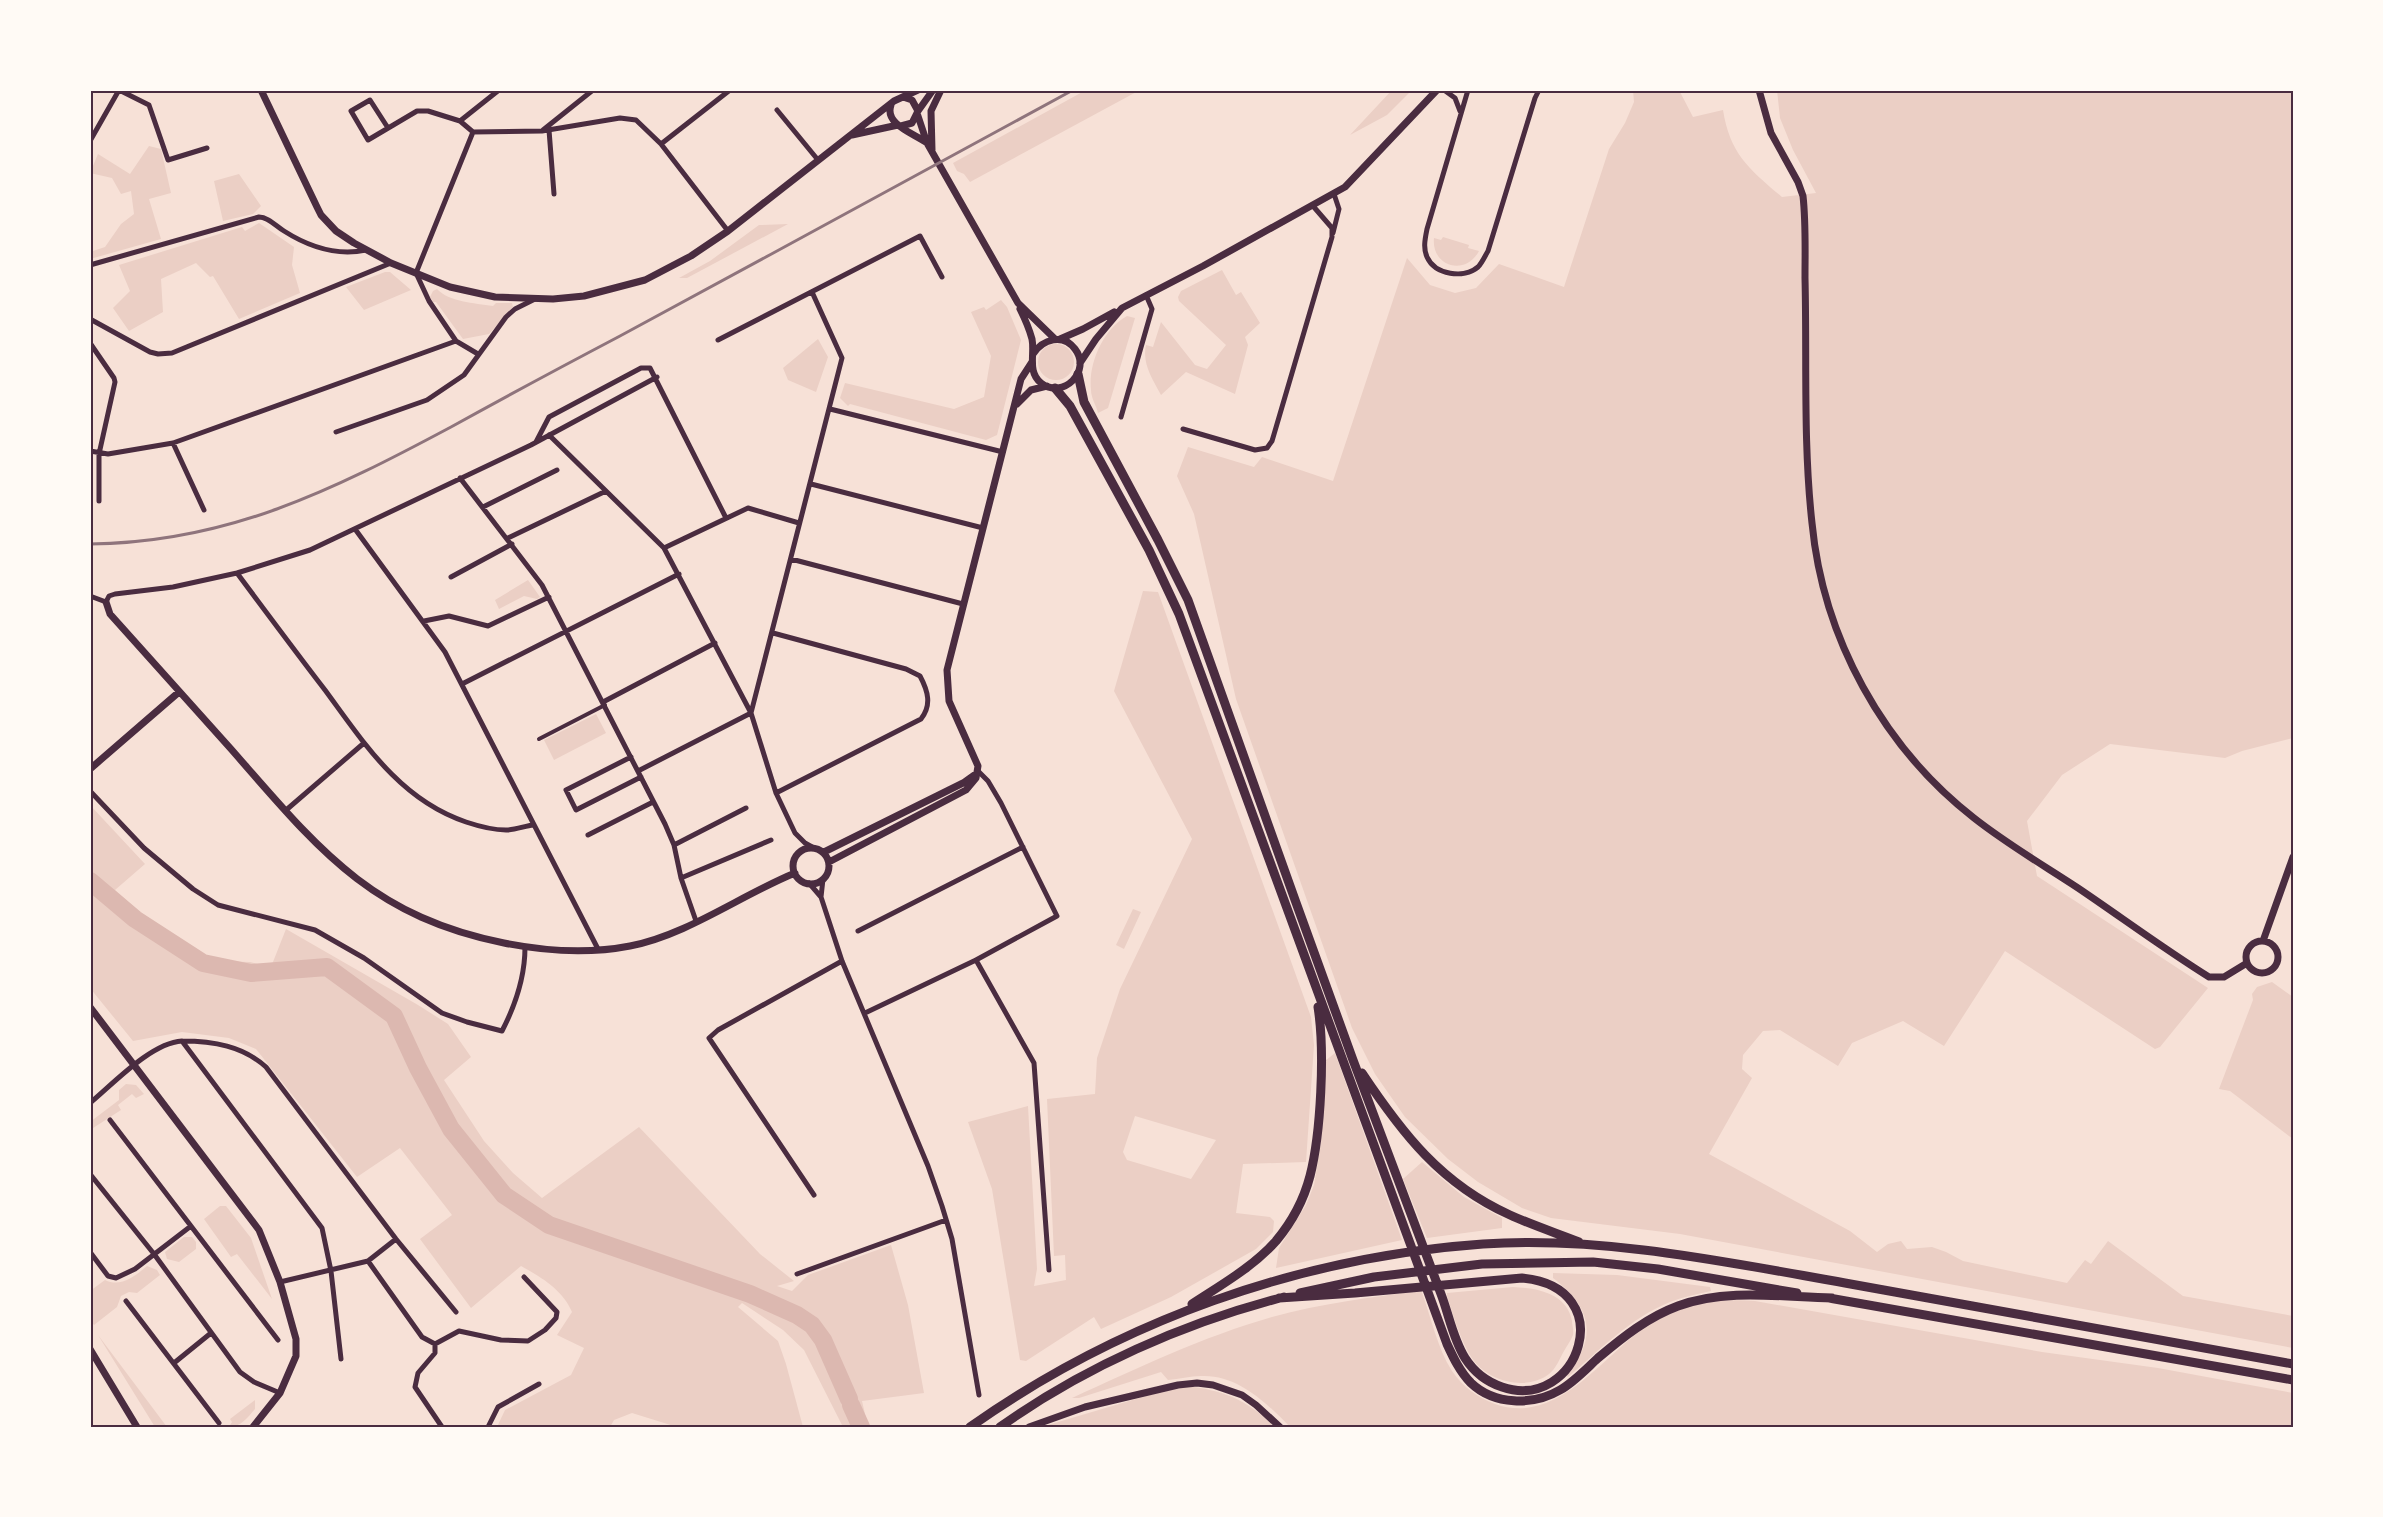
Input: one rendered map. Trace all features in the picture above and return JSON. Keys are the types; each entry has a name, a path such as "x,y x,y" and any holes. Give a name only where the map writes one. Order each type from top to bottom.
{"highway":[{"path":"1078,375 1084,402 1188,600 1353,1060 1413,1219 1442,1297 1465,1359 1483,1378 1499,1386 1519,1391 1543,1387 1562,1374 1579,1346 1581,1320 1572,1301 1557,1288 1529,1278 1279,1298"},
{"path":"1051,387 1070,406 1149,550 1179,614 1431,1300 1455,1360 1471,1382 1491,1396 1524,1402 1546,1397 1560,1390 1641,1324 1677,1306 1707,1298 1727,1296 1832,1298"},
{"path":"1180,1312 1250,1266 1288,1225 1301,1201 1310,1176 1319,1101 1321,1027 1316,990"},
{"path":"1353,1060 1401,1130 1452,1180 1511,1215 1590,1246"},
{"path":"970,1427 1003,1404 1085,1356 1180,1312 1275,1281 1395,1255 1483,1244 1535,1243 1660,1252 1754,1266 2293,1364"},
{"path":"1000,1427 1092,1371 1143,1347 1223,1315 1279,1298 1374,1277 1482,1264 1593,1262 1658,1269 2293,1380"}],"street":[{"path":"90,141 120,90 149,105 168,160 207,148"},
{"path":"261,90 321,215 336,231 391,263 450,287 479,294 535,299 584,296 628,286 678,264 728,231 891,105 918,90"},
{"path":"460,121 499,90"},
{"path":"542,131 593,90"},
{"path":"661,144 730,90"},
{"path":"849,136 912,123 933,90"},
{"path":"932,152 931,111 941,90"},
{"path":"829,862 966,790 976,778 978,763 953,713 947,691 949,660 1021,379 1043,343 1083,329 1334,194 1357,177 1437,90"},
{"path":"1444,90 1455,98 1461,112"},
{"path":"1468,90 1424,246 1428,260 1439,270 1453,274 1467,273 1479,267 1488,250 1534,98 1539,90"},
{"path":"1759,90 1771,133 1801,187 1804,204 1812,524 1825,596 1845,651 1861,684 1897,740 1930,778 1948,797 2000,838 2041,863 2209,977 2224,977 2247,963"},
{"path":"903,97 912,100 927,143 1018,303 1028,326 1035,376 1051,387"},
{"path":"388,128 370,100 351,111 368,140 417,111 428,111 460,121 473,132 542,131 626,118 641,123 661,144 728,231"},
{"path":"891,105 890,118 927,143"},
{"path":"777,110 818,160"},
{"path":"549,130 554,194"},
{"path":"473,132 416,273 429,301 456,341 478,354"},
{"path":"1184,429 1255,450 1269,445 1286,398 1332,237 1339,209 1334,194"},
{"path":"1313,206 1332,228 1332,237"},
{"path":"90,265 259,217 264,217 288,233 327,250 349,254 367,250"},
{"path":"718,340 921,236 942,277"},
{"path":"90,319 150,352 172,353 391,263"},
{"path":"631,757 566,790 576,810 751,713 842,358 812,292"},
{"path":"1121,417 1152,309 1146,295"},
{"path":"336,432 427,400 464,375 506,317 515,309 535,299"},
{"path":"1015,406 1027,393 1068,385 1078,375 1080,363 1078,352 1073,346 1057,339 1018,303"},
{"path":"1080,363 1105,326 1122,308"},
{"path":"90,451 99,454 141,450 173,442 456,341"},
{"path":"90,343 115,382 99,454 99,501"},
{"path":"536,442 549,417 641,368 650,368 657,377 726,518"},
{"path":"657,377 536,442 310,550 237,573 173,587 115,594 109,596 106,602 110,614 312,841 344,871 391,903 431,923 468,936 556,950 630,946 658,938 795,873"},
{"path":"830,408 1002,452"},
{"path":"549,435 664,548 679,574 751,713 776,793 795,833 805,843 824,852 829,862 828,873 823,879 814,884 808,884"},
{"path":"173,442 204,510"},
{"path":"483,507 557,470"},
{"path":"460,478 508,538 549,597 674,845 681,878 696,921"},
{"path":"811,484 983,528"},
{"path":"508,538 606,491"},
{"path":"664,548 748,508 799,523"},
{"path":"355,529 445,652 598,949"},
{"path":"451,577 512,544"},
{"path":"791,559 963,604"},
{"path":"237,573 364,743 388,772 412,794 430,807 478,825 506,830 533,825"},
{"path":"462,684 679,574"},
{"path":"90,596 106,602"},
{"path":"424,621 449,616 488,626 549,597"},
{"path":"773,633 906,669 920,676 928,697 926,712 921,719 776,793"},
{"path":"539,740 715,643"},
{"path":"90,769 179,692"},
{"path":"285,811 364,743"},
{"path":"865,1013 976,960 1057,916 988,781 978,771"},
{"path":"824,852 963,783 978,771"},
{"path":"90,790 144,848 206,899 218,905 315,930 364,958 442,1013 467,1023 502,1031 519,992 525,965 525,946"},
{"path":"588,835 653,802"},
{"path":"674,845 746,808"},
{"path":"681,878 771,840"},
{"path":"858,931 1023,847"},
{"path":"814,848 803,849 796,857 795,873 821,897"},
{"path":"2263,941 2273,945 2278,958 2275,968 2261,973 2252,969 2246,958 2249,948 2263,941 2293,857"},
{"path":"823,879 821,897 842,961 928,1166 952,1239 979,1395"},
{"path":"976,960 1034,1063 1049,1270"},
{"path":"814,1195 709,1038 718,1030 842,961"},
{"path":"90,1007 259,1230 280,1282 296,1339 296,1356 280,1393 253,1427"},
{"path":"182,1041 322,1228 331,1271 341,1359"},
{"path":"90,1103 134,1066 165,1044 182,1041 214,1043 255,1057 266,1067 396,1239 456,1312"},
{"path":"110,1120 278,1340"},
{"path":"90,1174 154,1254 240,1372 254,1382 280,1393"},
{"path":"797,1274 946,1220"},
{"path":"90,1252 108,1276 116,1278 135,1269 191,1226"},
{"path":"280,1282 368,1261 396,1239"},
{"path":"368,1261 422,1337 435,1344"},
{"path":"435,1344 459,1331 501,1340 528,1341 545,1330 556,1318 557,1312 524,1277"},
{"path":"126,1301 219,1423"},
{"path":"174,1363 211,1334"},
{"path":"435,1344 435,1353 417,1373 416,1387 442,1427"},
{"path":"90,1349 137,1427"},
{"path":"1033,1426 1085,1407 1178,1385 1197,1383 1213,1385 1242,1395 1280,1427"},
{"path":"488,1427 498,1407 539,1384"}],"shaded area":[{"path":"1086,90 1140,90 970,182 964,174 957,171 953,163"},
{"path":"1392,90 1412,90 1387,115 1350,135"},
{"path":"1633,90 1679,90 1693,117 1723,110 1731,138 1743,160 1782,197 1816,193 1793,150 1780,118 1777,90 2293,90 2293,738 2242,751 2225,758 2110,744 2062,775 2027,821 2037,876 2208,988 2160,1047 2155,1049 2005,951 1944,1046 1903,1021 1852,1043 1838,1066 1780,1030 1763,1031 1743,1055 1742,1069 1752,1078 1709,1154 1850,1231 1877,1252 1888,1244 1901,1241 1907,1249 1932,1247 1963,1261 2067,1283 2085,1260 2091,1264 2108,1241 2183,1296 2293,1316 2293,1348 1680,1234 1551,1218 1522,1208 1478,1182 1448,1159 1405,1117 1375,1074 1352,1028 1236,699 1194,514 1177,476 1188,447 1254,467 1262,457 1333,481 1407,258 1430,285 1455,293 1476,288 1499,264 1564,287 1609,149 1625,123 1634,102"},
{"path":"149,146 161,149 171,193 149,199 161,239 90,259 90,252 105,247 121,224 134,214 131,191 121,194 112,178 90,173 98,154 130,174"},
{"path":"239,174 261,206 253,214 223,221 214,181"},
{"path":"259,223 294,247 292,265 300,293 239,319 213,276 210,277 196,263 161,279 163,312 129,331 113,308 130,291 119,265 242,227 245,231"},
{"path":"788,224 687,278 679,278 710,261 759,225"},
{"path":"1443,237 1469,245 1468,248 1479,251 1466,264 1450,265 1443,261 1434,248 1434,238 1441,240"},
{"path":"1222,270 1236,295 1241,292 1260,323 1245,337 1248,345 1235,394 1186,372 1161,395 1149,371 1145,352 1146,345 1153,347 1161,322 1195,365 1207,369 1226,345 1179,301 1178,297 1181,291"},
{"path":"390,272 411,290 364,310 346,287"},
{"path":"437,289 448,297 462,301 493,306 496,303 512,303 513,307 489,334 463,339 430,297"},
{"path":"1001,300 1007,307 1021,340 997,435 986,440 850,404 848,406 840,398 845,383 954,409 984,397 991,356 971,312 984,307 986,310"},
{"path":"1127,316 1135,318 1108,408 1098,413 1091,390 1092,369 1104,338 1118,322"},
{"path":"818,339 828,357 816,392 788,380 783,368"},
{"path":"1056,344 1068,350 1074,362 1068,374 1056,380 1044,374 1038,362 1044,350"},
{"path":"528,580 540,597 537,599 524,596 499,609 495,600"},
{"path":"1143,591 1158,592 1311,1017 1314,1045 1306,1162 1243,1164 1236,1213 1270,1217 1274,1221 1273,1232 1256,1249 1171,1297 1101,1329 1094,1317 1026,1361 1020,1360 992,1189 968,1122 1028,1106 1037,1269 1034,1286 1066,1280 1065,1255 1054,1256 1047,1099 1095,1094 1097,1058 1120,989 1192,839 1114,691","holes":["1135,1116 1216,1140 1191,1179 1127,1160 1123,1152"]},
{"path":"596,714 606,733 554,760 544,740"},
{"path":"90,805 145,864 115,890 161,931 211,961 250,962 271,967 286,929 448,1024 471,1057 444,1080 484,1141 513,1173 542,1198 639,1127 760,1254 794,1281 777,1286 792,1291 808,1275 891,1245 908,1305 924,1393 862,1401 868,1427 843,1427 804,1350 783,1330 742,1303 738,1307 778,1341 803,1427 677,1427 632,1413 614,1420 610,1427 497,1427 505,1410 571,1375 584,1348 557,1335 572,1312 568,1304 551,1285 521,1266 471,1308 420,1239 452,1215 400,1148 357,1177 256,1049 229,1038 182,1032 133,1041 90,988"},
{"path":"1133,909 1141,912 1124,949 1116,945"},
{"path":"2272,982 2293,997 2293,1139 2230,1091 2219,1089 2253,1000 2252,994 2257,987"},
{"path":"1335,1053 1402,1240 1276,1268 1279,1248 1306,1205 1314,1185 1321,1143 1325,1061"},
{"path":"126,1084 136,1085 144,1094 136,1098 132,1094 118,1105 121,1110 90,1130 90,1122 119,1100 119,1090"},
{"path":"1422,1162 1464,1197 1502,1218 1502,1228 1427,1238 1403,1179"},
{"path":"220,1206 226,1206 251,1238 272,1299 237,1254 231,1257 204,1219"},
{"path":"184,1237 192,1237 196,1242 196,1249 179,1262 167,1259 165,1252"},
{"path":"147,1266 157,1270 160,1275 137,1293 129,1292 121,1296 117,1307 94,1325 90,1320 90,1291 105,1280 117,1283 128,1280"},
{"path":"1553,1273 1617,1275 1710,1287 1711,1291 1685,1297 1655,1309 1616,1335 1568,1377 1566,1375 1583,1348 1586,1323 1583,1311 1576,1300 1553,1278"},
{"path":"1513,1287 1540,1291 1557,1298 1564,1304 1572,1321 1573,1335 1556,1366 1549,1374 1530,1382 1509,1382 1499,1379 1474,1361 1458,1330 1447,1296 1447,1293"},
{"path":"1421,1290 1442,1352 1456,1377 1482,1398 1495,1404 1515,1408 1534,1407 1569,1390 1635,1335 1670,1314 1701,1304 1744,1300 2042,1352 2158,1368 2293,1393 2293,1427 1290,1427 1261,1400 1239,1385 1227,1380 1201,1376 1168,1380 1161,1372 1079,1398 1072,1398 1170,1354 1246,1325 1309,1308"},
{"path":"98,1335 167,1427 155,1427"},
{"path":"1186,1386 1211,1390 1245,1403 1274,1427 1048,1427 1048,1425"},
{"path":"255,1400 255,1409 247,1418 229,1427 232,1422 230,1419"}],"waterway":[{"path":"90,881 135,919 203,963 251,973 327,967 394,1016 418,1068 451,1129 504,1195 549,1225 750,1294 797,1315 812,1325 823,1340 849,1399"},
{"path":"851,1405 861,1427"}],"railway":[{"path":"90,544 140,541 188,534 233,523 278,509 364,472 1073,90"}]}
